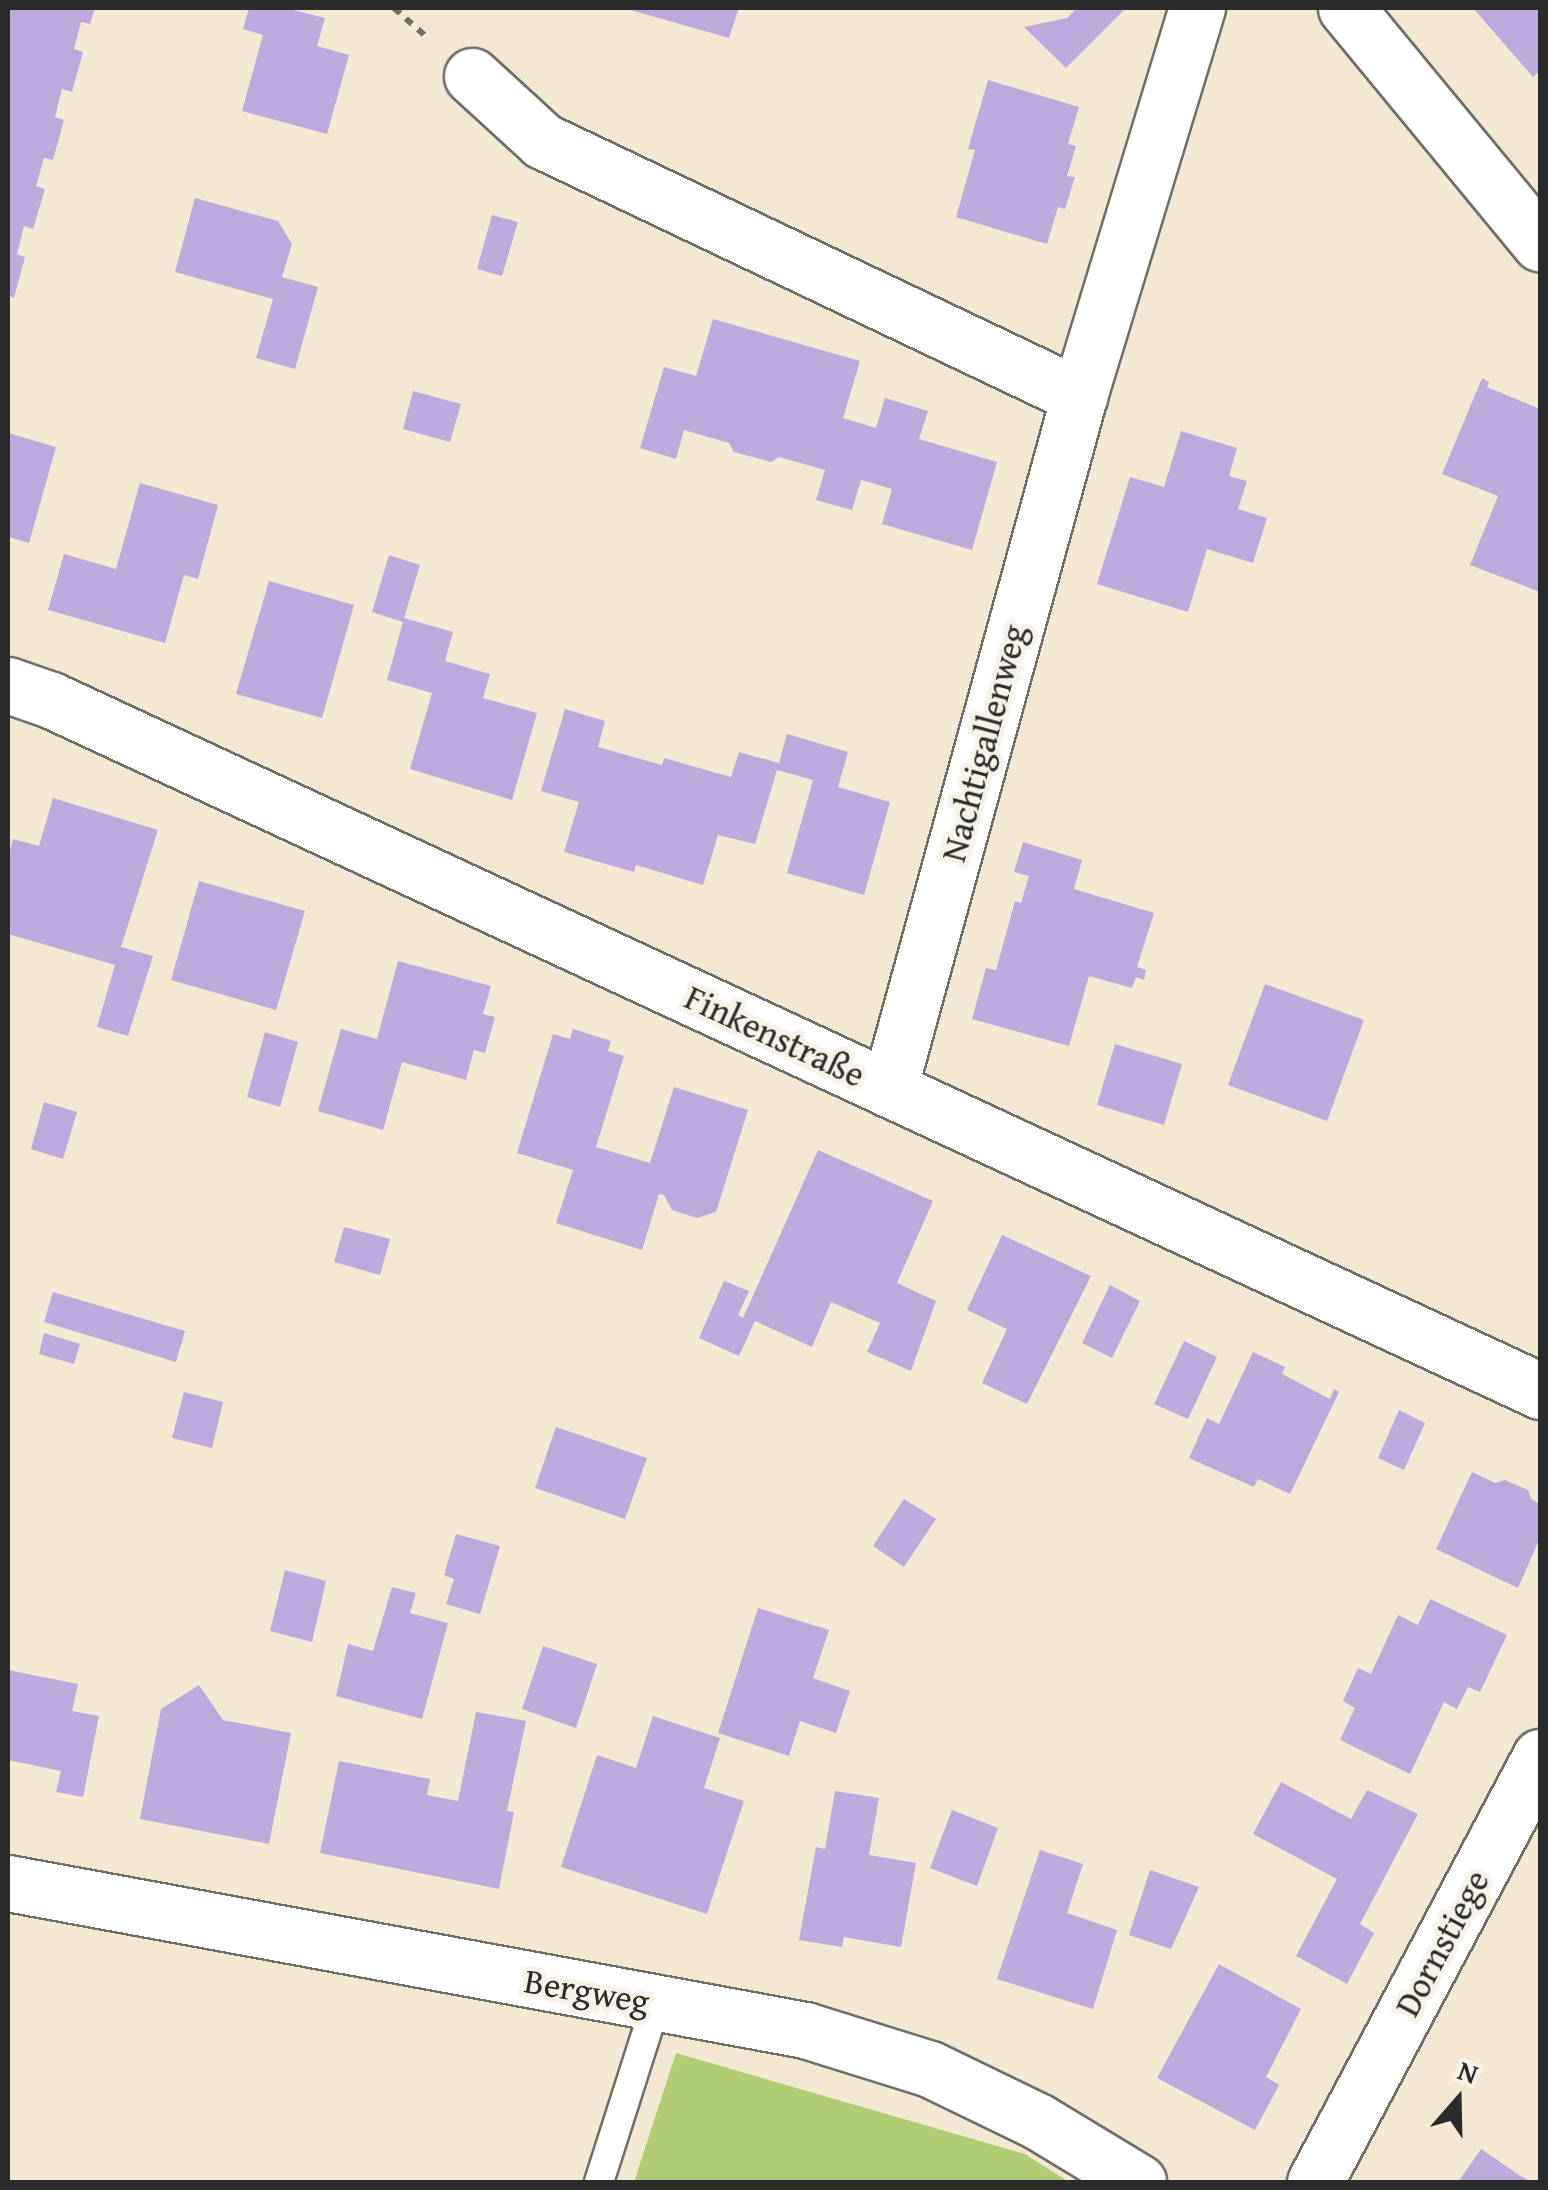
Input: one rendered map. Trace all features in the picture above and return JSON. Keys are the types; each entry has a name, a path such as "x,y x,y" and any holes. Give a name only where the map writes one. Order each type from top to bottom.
{"street":[{"name":"Nachtigallenweg","path":"889,1089 1079,396 1197,8"},
{"path":"1346,8 1540,243"},
{"path":"472,76 542,141 1079,396"},
{"name":"Finkenstraße","path":"8,684 51,700 1540,1392"},
{"name":"Dornstiege","path":"1315,2182 1540,1757"},
{"name":"Bergweg","path":"8,1883 805,2030 930,2070 1039,2122 1138,2182"}],"lane":[{"path":"598,2182 656,2004"}],"green space":[{"path":"676,2053 1025,2154 1069,2182 634,2182"}],"building":[{"path":"8,8 95,8 90,24 81,22 74,49 83,52 72,92 62,89 55,117 64,120 53,160 44,158 36,186 45,189 33,229 24,226 17,254 25,257 14,298 8,295"},
{"path":"249,8 286,8 325,18 317,46 349,55 327,134 242,111 263,35 243,29"},
{"path":"627,8 739,8 729,38"},
{"path":"1077,8 1126,8 1066,68 1024,27 1067,18"},
{"path":"1473,8 1540,8 1540,71 1533,77"},
{"path":"988,80 1079,107 1068,144 1076,146 1067,176 1075,177 1065,209 1058,207 1047,244 956,217 975,150 968,149"},
{"path":"195,198 278,221 292,244 282,277 318,287 295,369 256,358 273,299 175,272"},
{"path":"492,215 518,222 502,276 477,269"},
{"path":"713,319 860,361 843,418 876,428 885,398 928,411 919,439 997,462 972,550 882,524 892,489 861,480 852,510 816,500 825,470 779,457 771,462 734,452 729,443 684,430 676,459 640,448 664,367 696,376"},
{"path":"1482,378 1489,382 1487,387 1540,409 1540,592 1470,565 1498,496 1442,474"},
{"path":"413,391 461,404 450,442 403,429"},
{"path":"1181,431 1237,448 1229,476 1247,481 1238,509 1267,518 1253,563 1207,549 1188,612 1097,584 1130,477 1164,487"},
{"path":"8,433 56,447 29,543 8,537"},
{"path":"140,483 218,505 198,579 184,575 165,643 48,610 64,554 116,569"},
{"path":"389,555 420,565 404,618 453,632 445,661 490,674 483,698 537,713 512,800 410,769 432,693 387,680 403,622 372,612"},
{"path":"269,581 354,605 322,718 236,694"},
{"path":"565,709 605,721 598,747 662,765 664,758 731,777 739,752 779,763 787,734 848,752 838,787 890,802 864,895 787,873 813,780 777,770 755,844 718,835 703,885 636,865 634,872 564,852 579,802 541,791"},
{"path":"53,798 158,830 121,947 153,956 128,1036 97,1027 115,965 8,934 8,857 13,839 39,846"},
{"path":"1023,842 1082,860 1074,889 1154,913 1137,967 1146,970 1144,980 1136,977 1132,988 1089,976 1069,1046 972,1019 986,968 996,970 1015,901 1021,903 1029,876 1014,872"},
{"path":"199,881 305,911 276,1010 171,980"},
{"path":"398,961 491,986 483,1014 495,1017 485,1053 474,1050 466,1080 402,1062 383,1130 318,1111 341,1029 377,1039"},
{"path":"1265,984 1364,1020 1327,1121 1228,1085"},
{"path":"573,1029 611,1041 608,1051 624,1056 596,1147 650,1163 674,1087 748,1110 716,1212 697,1218 672,1210 664,1195 659,1194 642,1250 556,1223 573,1170 517,1153 553,1034 570,1039"},
{"path":"265,1032 298,1042 280,1107 247,1097"},
{"path":"1115,1044 1182,1064 1164,1125 1097,1105"},
{"path":"44,1102 77,1112 63,1159 31,1149"},
{"path":"818,1150 933,1201 897,1283 936,1301 911,1371 867,1352 880,1323 831,1302 812,1347 755,1321 739,1356 699,1338 724,1281 749,1291 738,1315 743,1318"},
{"path":"344,1227 390,1239 380,1275 334,1262"},
{"path":"1002,1235 1091,1276 1027,1404 982,1383 1007,1329 967,1310"},
{"path":"1110,1285 1140,1301 1112,1358 1082,1343"},
{"path":"53,1292 185,1331 176,1362 44,1322"},
{"path":"44,1333 80,1344 74,1364 39,1354"},
{"path":"1184,1341 1217,1357 1188,1419 1154,1404"},
{"path":"1253,1352 1285,1367 1282,1374 1330,1399 1334,1389 1339,1392 1290,1494 1258,1479 1254,1487 1189,1458 1207,1418 1219,1424"},
{"path":"184,1392 223,1402 212,1448 172,1438"},
{"path":"1399,1410 1425,1423 1404,1470 1378,1458"},
{"path":"556,1427 647,1458 625,1519 535,1488"},
{"path":"1472,1472 1495,1483 1505,1480 1528,1490 1531,1499 1540,1504 1540,1538 1518,1588 1436,1549"},
{"path":"904,1499 936,1519 904,1567 873,1546"},
{"path":"456,1534 500,1546 480,1614 446,1604 454,1579 444,1575"},
{"path":"285,1570 326,1581 312,1642 270,1631"},
{"path":"392,1587 416,1593 410,1613 448,1623 422,1719 336,1696 348,1644 373,1651"},
{"path":"1430,1599 1507,1635 1480,1692 1468,1687 1457,1709 1444,1702 1410,1774 1340,1740 1355,1708 1343,1701 1358,1668 1371,1674 1398,1615 1418,1625"},
{"path":"758,1608 829,1630 813,1678 850,1691 836,1733 800,1721 789,1756 718,1733"},
{"path":"543,1646 597,1664 576,1728 522,1709"},
{"path":"8,1670 78,1684 72,1711 99,1716 83,1797 56,1792 61,1771 8,1760"},
{"path":"199,1685 223,1720 291,1733 269,1844 140,1819 161,1709"},
{"path":"476,1712 526,1721 507,1811 514,1812 499,1889 320,1853 339,1761 430,1779 427,1795 458,1801"},
{"path":"653,1716 720,1738 704,1788 744,1801 707,1914 561,1867 597,1755 636,1768"},
{"path":"1281,1782 1351,1819 1367,1790 1418,1814 1360,1924 1374,1933 1347,1984 1296,1956 1337,1879 1253,1834"},
{"path":"835,1791 879,1798 869,1855 916,1863 901,1947 844,1937 842,1947 799,1940 816,1847 825,1849"},
{"path":"952,1810 998,1828 977,1886 930,1868"},
{"path":"1040,1850 1083,1864 1067,1913 1117,1930 1093,2009 997,1979"},
{"path":"1150,1870 1199,1887 1171,1949 1129,1935"},
{"path":"1219,1964 1301,2009 1266,2077 1279,2085 1255,2130 1157,2078"},
{"path":"1481,2149 1519,2175 1531,2182 1458,2182"}]}
